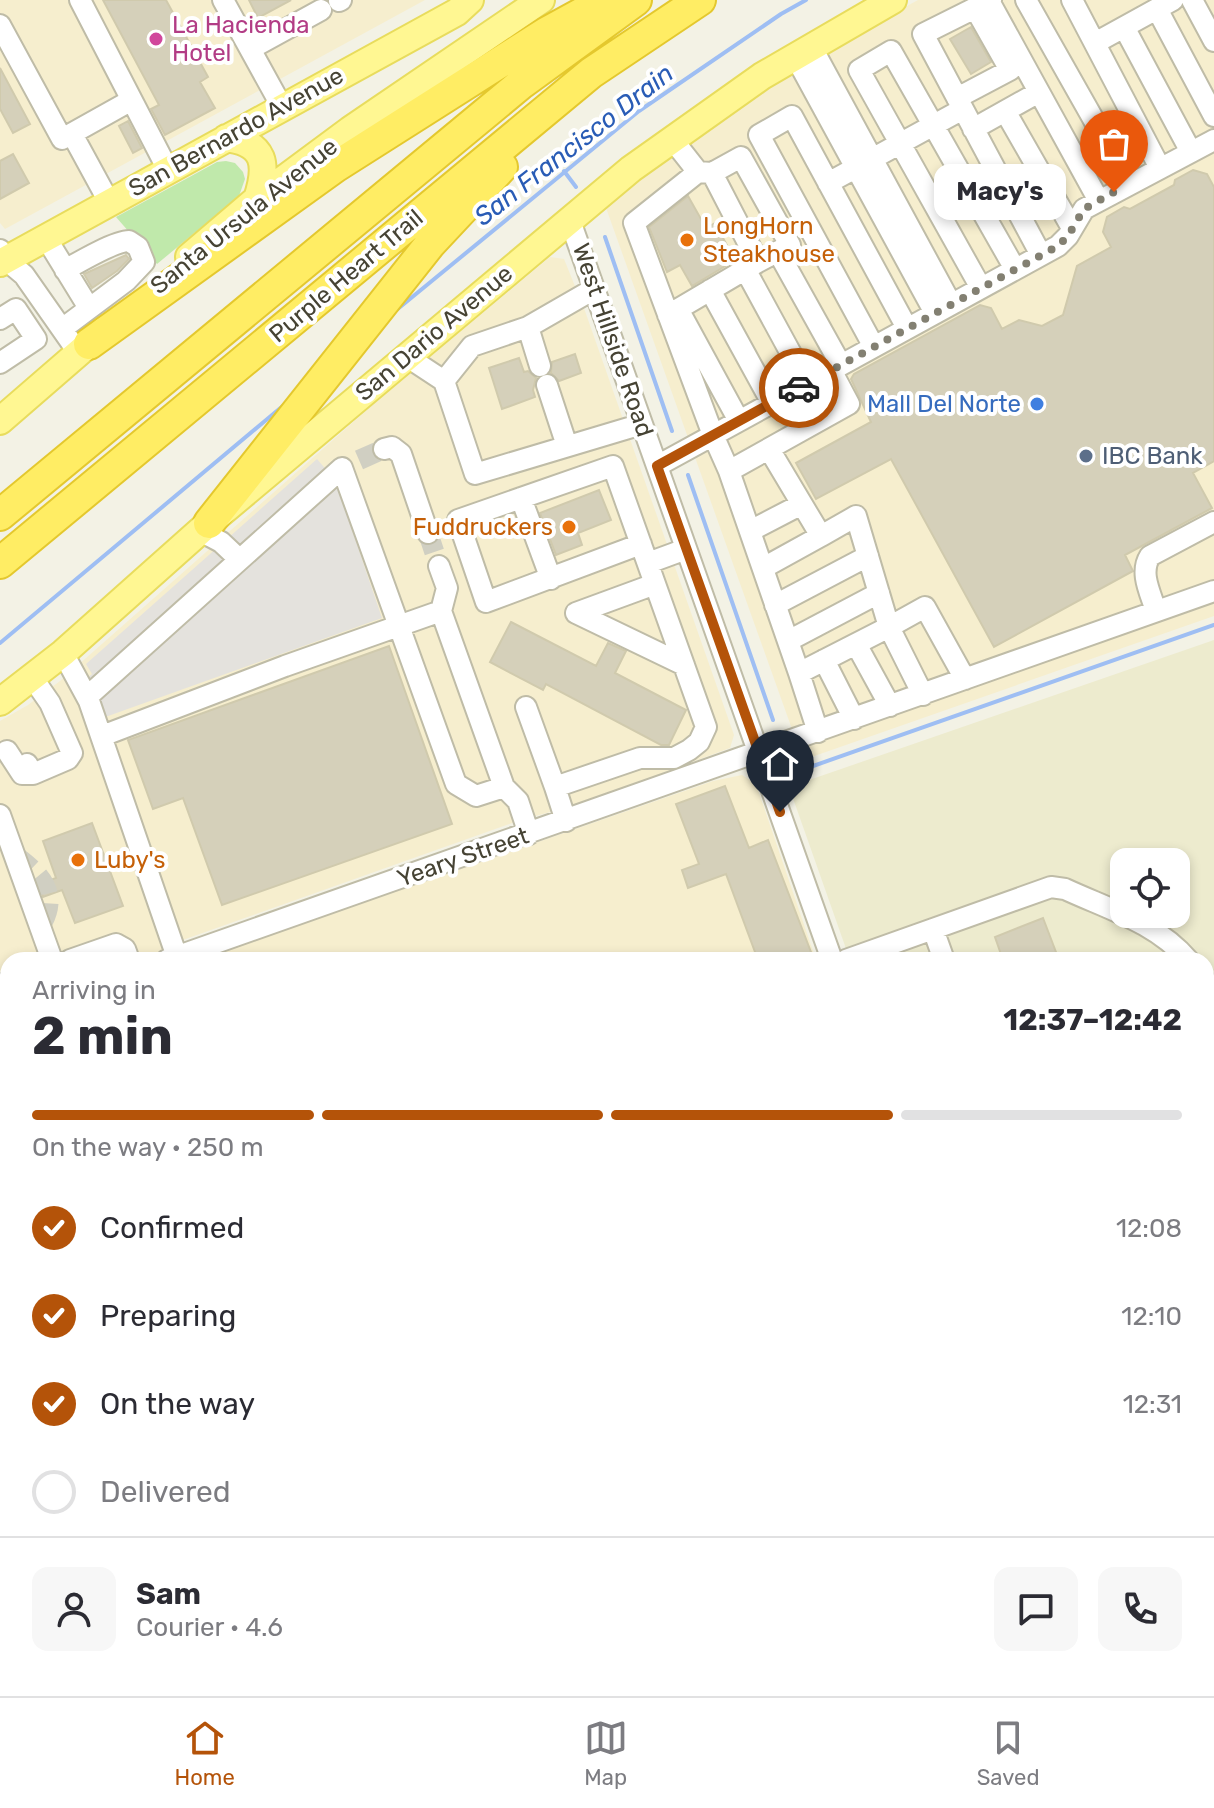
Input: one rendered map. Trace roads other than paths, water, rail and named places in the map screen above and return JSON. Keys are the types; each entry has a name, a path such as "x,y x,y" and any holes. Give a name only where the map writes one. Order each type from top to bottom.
{"highway":[{"path":"84,348 335,167 546,33 606,0"},
{"name":"Purple Heart Trail","path":"0,515 522,83 636,0"},
{"name":"Purple Heart Trail","path":"0,563 591,73 700,0"},
{"path":"204,527 430,244 591,73"}],"main road":[{"name":"Santa Ursula Avenue","path":"1,416 257,199 350,130 541,0"},
{"name":"San Dario Avenue","path":"0,702 63,653 204,527 569,218 672,139 803,51 893,0"},
{"name":"San Bernardo Avenue","path":"2,258 46,238 282,107 459,4"},
{"path":"226,138 240,139 253,145 259,153 263,163 263,179 257,199"}],"street":[{"path":"80,0 168,170"},
{"path":"223,0 282,107"},
{"path":"1026,0 1130,184"},
{"path":"1072,0 1160,168"},
{"path":"1192,0 1214,41"},
{"path":"985,3 1099,201"},
{"path":"981,288 859,70 985,3"},
{"path":"828,183 933,126 1010,70 985,3"},
{"path":"250,49 334,4"},
{"path":"1095,43 1165,4 1214,116"},
{"path":"0,25 62,139 130,101"},
{"path":"1124,27 1191,152"},
{"path":"923,34 1041,255"},
{"path":"803,51 943,309"},
{"path":"891,51 1015,269"},
{"path":"973,129 1039,92"},
{"path":"1005,111 1072,228"},
{"path":"818,732 673,312 634,223 705,172 741,157 759,135 792,116 907,328"},
{"path":"72,134 109,202"},
{"path":"759,135 874,347"},
{"path":"672,139 705,172 807,383"},
{"path":"657,466 1064,242 1084,209 1214,140"},
{"path":"673,312 790,245 741,157"},
{"name":"West Hillside Road","path":"569,218 829,952"},
{"path":"46,238 89,308"},
{"path":"62,329 126,281 144,262 138,247 129,241 118,241 102,253 65,270"},
{"path":"729,471 849,404 836,368 778,252"},
{"path":"2,258 24,275 62,329 84,348"},
{"path":"444,381 472,346 528,327 594,289"},
{"path":"710,290 772,403"},
{"path":"0,319 16,309 36,339 0,363"},
{"path":"673,312 739,421"},
{"path":"528,327 567,446"},
{"path":"406,356 444,381 475,474 642,424"},
{"path":"384,449 392,447 401,454 428,533"},
{"path":"769,449 821,536"},
{"path":"87,697 239,559 350,464 400,626 456,784 476,796 504,787"},
{"path":"555,787 640,758 674,758 699,742 706,727 645,554 613,466 458,520 486,602 551,579 645,554 686,549"},
{"path":"521,498 551,579"},
{"path":"750,531 802,504"},
{"path":"763,568 856,516 889,627 923,695"},
{"path":"1156,611 1146,576 1150,556 1214,522"},
{"path":"204,527 239,559"},
{"path":"775,605 868,556"},
{"path":"439,566 447,588 441,611 504,787 518,801 529,834"},
{"path":"655,584 576,613 684,665"},
{"name":"Yeary Street","path":"189,952 1214,591"},
{"path":"788,641 879,593"},
{"path":"799,673 925,607 965,679"},
{"path":"102,736 441,611"},
{"path":"856,644 890,706"},
{"path":"63,653 87,697 102,736 170,952"},
{"path":"824,660 854,719"},
{"path":"18,758 68,759 72,753 50,703 32,677"},
{"path":"526,707 566,821"},
{"path":"0,815 49,952"},
{"path":"893,952 933,929 1051,887 1065,889 1151,928 1165,936 1180,952"},
{"path":"933,929 941,952"},
{"path":"93,952 116,944 126,952"}],"waterway":[{"name":"San Francisco Drain","path":"394,312 639,111 806,0"},
{"path":"564,171 576,187"},
{"path":"605,237 672,431"},
{"name":"San Francisco Drain","path":"0,643 284,405"},
{"path":"688,475 773,720"},
{"path":"786,754 799,765 813,766 1214,625"}],"tunnel":[{"path":"359,460 384,449"},
{"path":"428,533 439,566"},
{"path":"16,856 40,878 48,895 46,916 40,927"}],"place":[{"name":"La Hacienda Hotel","path":"156,39"},
{"name":"Macy's","path":"1114,192"},
{"name":"LongHorn Steakhouse","path":"687,240"},
{"name":"Mall Del Norte","path":"1037,404"},
{"name":"IBC Bank","path":"1086,456"},
{"name":"Fuddruckers","path":"569,527"},
{"name":"Luby's","path":"78,860"}]}
